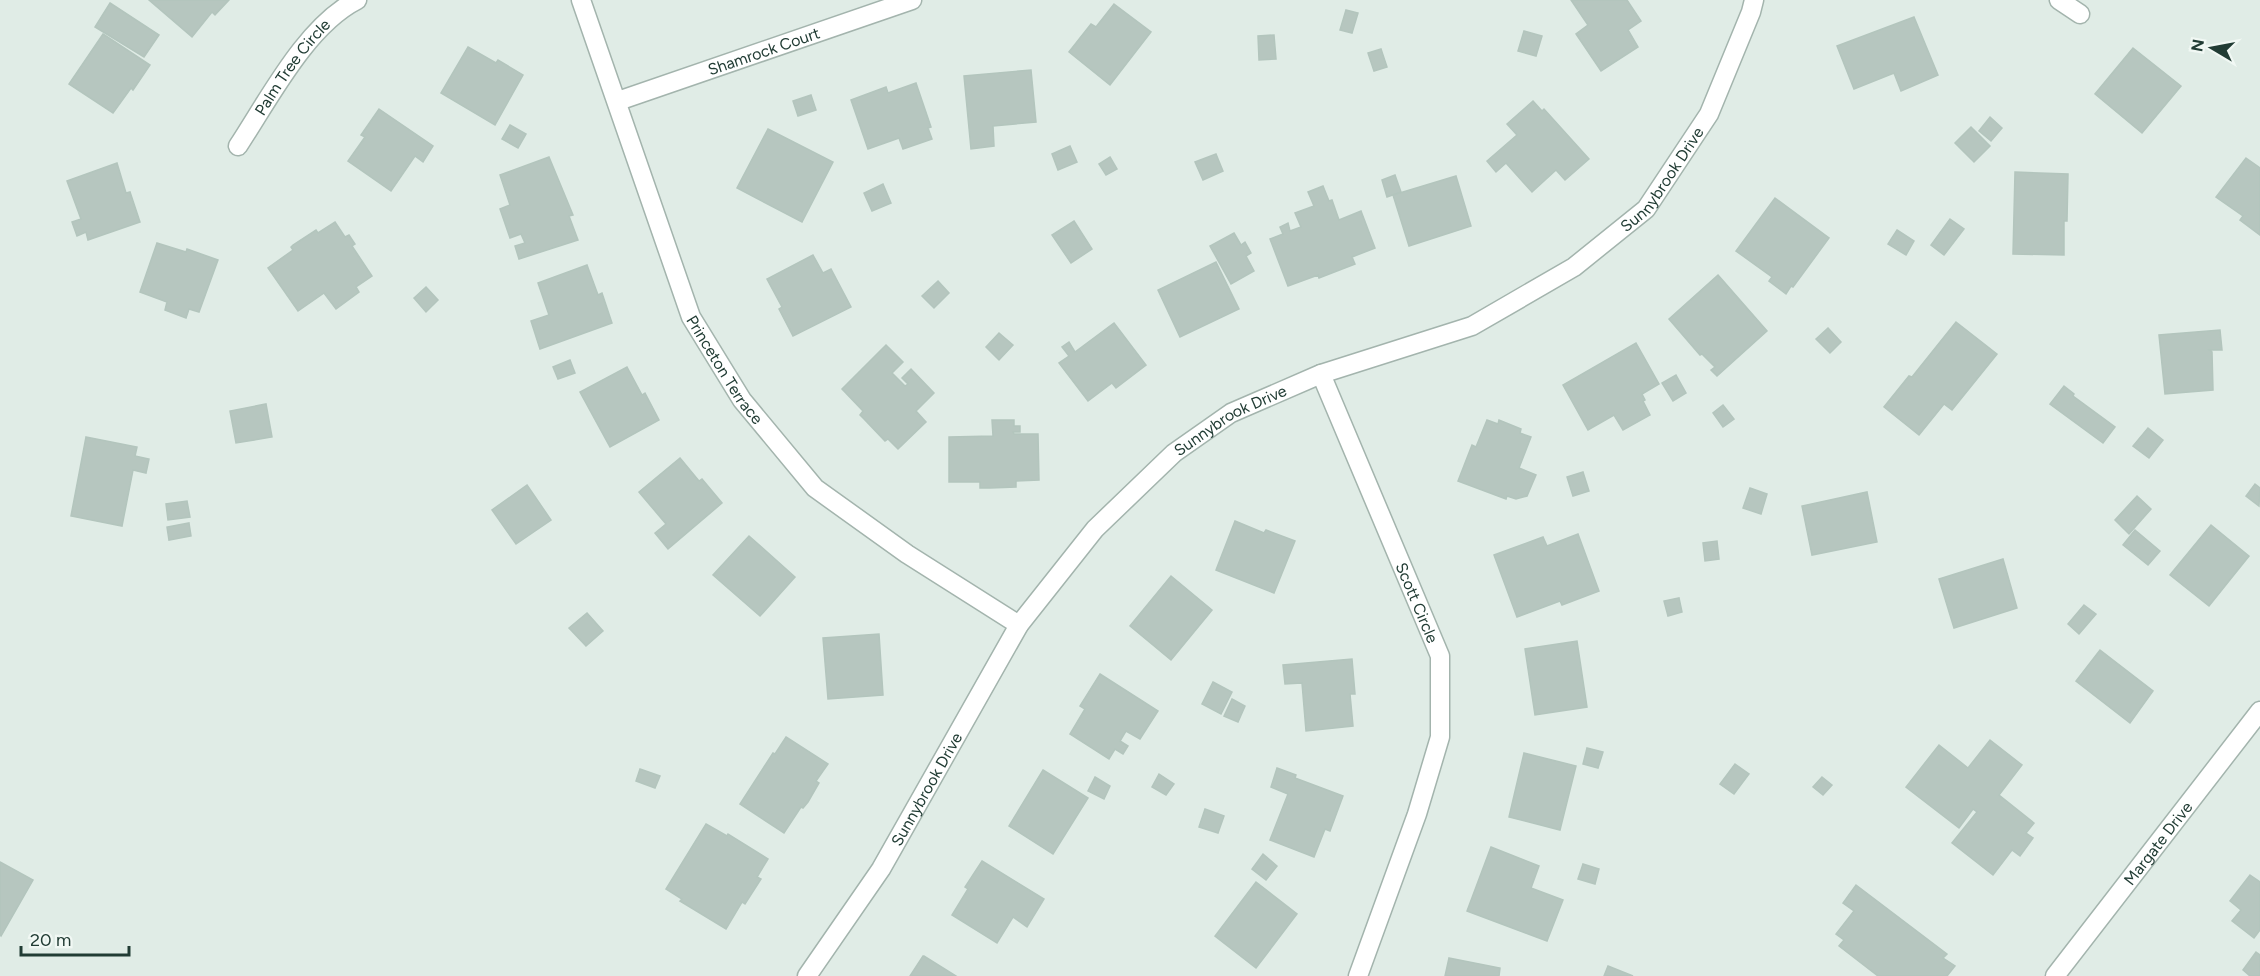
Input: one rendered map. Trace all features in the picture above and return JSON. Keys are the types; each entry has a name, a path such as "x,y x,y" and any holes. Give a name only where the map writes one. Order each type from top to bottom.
{"street":[{"name":"Palm Tree Circle","path":"238,146 296,56 341,8 357,0"},
{"name":"Princeton Terrace","path":"581,0 692,317 742,400 815,488 907,554 1019,625"},
{"name":"Shamrock Court","path":"618,102 912,0"},
{"name":"Sunnybrook Drive","path":"807,976 881,869 1019,625 1095,529 1174,453 1231,413 1321,374 1472,326 1574,267 1646,209 1710,114 1754,0"},
{"path":"2059,0 2080,14"},
{"name":"Scott Circle","path":"1321,374 1440,656 1440,737 1417,814 1358,976"},
{"name":"Margate Drive","path":"2055,976 2260,711"}],"building":[{"path":"149,0 229,0 215,15 212,12 192,37"},
{"path":"1571,0 1627,0 1641,21 1628,30 1638,47 1601,71 1576,34 1588,25"},
{"path":"110,3 159,35 144,57 95,27"},
{"path":"1114,4 1151,32 1110,85 1069,52 1091,24 1096,27"},
{"path":"1346,10 1358,13 1352,33 1340,30"},
{"path":"1914,17 1938,75 1901,91 1894,73 1854,89 1837,46"},
{"path":"1524,31 1542,36 1536,56 1518,51"},
{"path":"103,34 150,65 113,113 69,84"},
{"path":"1274,35 1276,59 1259,60 1258,36"},
{"path":"468,47 496,63 498,60 523,75 495,125 441,93"},
{"path":"2133,48 2181,86 2142,133 2095,94"},
{"path":"1381,49 1387,67 1374,71 1368,53"},
{"path":"1031,70 1036,122 993,126 994,146 971,149 964,76"},
{"path":"916,83 931,127 928,128 932,139 903,149 899,138 868,149 851,100 886,87 888,93"},
{"path":"811,95 816,110 798,116 793,101"},
{"path":"1533,101 1542,111 1544,109 1589,159 1565,180 1556,170 1532,192 1506,163 1496,172 1487,161 1517,135 1507,124"},
{"path":"379,109 433,146 423,162 415,156 391,191 348,161 365,137 361,135"},
{"path":"1990,117 2002,128 1991,141 1979,131"},
{"path":"510,125 526,134 518,148 502,139"},
{"path":"1971,127 1990,146 1974,162 1955,143"},
{"path":"768,129 833,162 802,222 737,188"},
{"path":"1070,146 1077,162 1058,170 1052,154"},
{"path":"1216,154 1223,171 1203,180 1195,162"},
{"path":"549,157 573,215 569,216 578,240 519,259 515,246 525,243 521,234 510,238 500,209 510,205 500,175"},
{"path":"1110,157 1117,169 1106,175 1099,164"},
{"path":"2246,158 2260,168 2260,235 2240,220 2243,216 2216,197"},
{"path":"117,163 126,193 130,192 140,222 88,240 86,232 77,236 72,222 81,219 67,181"},
{"path":"2015,172 2068,174 2064,255 2013,254"},
{"path":"1395,175 1401,192 1387,197 1382,180"},
{"path":"1456,176 1471,226 1409,246 1393,195"},
{"path":"883,184 891,203 872,211 864,193"},
{"path":"1323,186 1329,201 1332,200 1339,220 1361,211 1375,248 1352,257 1355,264 1319,278 1318,275 1288,286 1270,239 1283,234 1280,227 1288,223 1290,231 1301,227 1295,213 1314,206 1308,192"},
{"path":"1775,198 1829,238 1786,294 1769,281 1772,277 1736,251"},
{"path":"1950,219 1964,229 1944,255 1931,245"},
{"path":"1074,221 1092,249 1071,263 1052,235"},
{"path":"335,222 345,237 349,235 355,244 352,246 372,276 356,287 359,292 336,309 324,293 298,311 268,268 293,250 291,247 293,245 316,230 318,233"},
{"path":"1897,230 1914,241 1906,255 1888,244"},
{"path":"1234,233 1241,245 1245,242 1251,253 1246,256 1254,271 1231,284 1210,246"},
{"path":"157,243 186,252 187,249 218,260 199,312 189,309 186,318 165,310 167,302 140,292"},
{"path":"813,255 823,273 831,269 851,307 793,336 779,309 782,307 767,279"},
{"path":"1216,262 1239,309 1180,337 1158,290"},
{"path":"587,265 598,295 602,293 612,323 540,349 531,321 549,315 538,283"},
{"path":"1718,275 1767,331 1717,376 1711,370 1715,367 1702,354 1700,355 1669,319"},
{"path":"938,281 949,293 934,308 922,296"},
{"path":"426,287 438,300 426,312 414,298"},
{"path":"1956,322 1997,354 1952,410 1944,404 1919,435 1884,407 1909,376 1912,377"},
{"path":"1114,323 1146,365 1116,388 1112,383 1088,401 1059,363 1069,356 1062,347 1069,342 1075,352"},
{"path":"1828,328 1841,342 1830,353 1816,339"},
{"path":"2220,330 2222,350 2209,350 2212,352 2213,390 2165,394 2159,335"},
{"path":"999,333 1013,345 999,360 986,347"},
{"path":"1636,343 1659,384 1642,394 1650,415 1623,430 1614,415 1588,430 1563,385"},
{"path":"886,345 903,362 892,373 905,386 908,384 902,378 911,369 934,393 916,411 926,422 898,449 888,439 885,441 860,415 863,411 842,389"},
{"path":"570,360 575,373 558,379 553,367"},
{"path":"627,367 642,395 645,393 659,420 610,447 580,392"},
{"path":"1676,375 1686,393 1673,401 1662,383"},
{"path":"2064,386 2074,394 2073,396 2115,427 2103,443 2050,404"},
{"path":"266,404 272,437 236,443 230,411"},
{"path":"1723,405 1734,419 1723,427 1713,413"},
{"path":"992,420 1014,420 1014,426 1020,426 1020,432 1013,432 1014,434 1038,434 1039,480 1016,481 1016,487 990,488 980,488 980,482 949,482 949,437 993,436"},
{"path":"1487,420 1498,424 1499,420 1521,429 1520,433 1531,437 1519,468 1536,475 1527,496 1516,499 1507,496 1506,499 1458,481 1472,445 1476,447"},
{"path":"2148,428 2163,440 2149,458 2133,446"},
{"path":"86,437 137,447 135,456 149,459 146,473 133,470 122,526 71,516"},
{"path":"680,458 699,481 702,479 722,503 668,549 655,533 666,524 639,492"},
{"path":"1583,472 1589,491 1573,496 1567,477"},
{"path":"2255,484 2260,488 2259,506 2246,496"},
{"path":"527,485 551,520 516,544 492,510"},
{"path":"1750,488 1767,494 1761,514 1743,508"},
{"path":"1867,492 1877,542 1812,555 1802,506"},
{"path":"2137,496 2151,509 2129,534 2115,520"},
{"path":"187,501 190,517 168,520 166,504"},
{"path":"1235,521 1264,533 1266,530 1295,541 1274,593 1216,570"},
{"path":"189,523 191,536 169,540 167,527"},
{"path":"2211,525 2249,556 2209,606 2170,575"},
{"path":"2135,530 2160,551 2148,565 2123,545"},
{"path":"1578,534 1599,591 1562,605 1560,601 1517,617 1494,555 1543,537 1547,546"},
{"path":"749,536 795,577 760,616 713,575"},
{"path":"1717,541 1719,559 1705,561 1703,543"},
{"path":"2003,559 2017,608 1954,628 1939,579"},
{"path":"1171,576 1212,610 1171,660 1130,626"},
{"path":"1679,598 1682,612 1668,616 1664,601"},
{"path":"2084,605 2096,614 2079,634 2068,624"},
{"path":"587,613 603,631 586,646 569,628"},
{"path":"879,634 883,695 828,699 823,638"},
{"path":"1577,641 1587,707 1535,715 1525,649"},
{"path":"2100,650 2153,691 2130,723 2076,681"},
{"path":"1352,659 1355,694 1350,694 1353,726 1306,731 1302,683 1285,684 1283,665"},
{"path":"1100,674 1158,711 1140,739 1126,731 1120,741 1128,746 1123,754 1115,749 1109,759 1070,734 1085,709 1080,706"},
{"path":"1213,682 1232,692 1221,714 1202,704"},
{"path":"1232,699 1245,706 1238,722 1224,716"},
{"path":"786,737 828,764 816,781 819,783 808,802 803,808 801,807 784,833 740,804"},
{"path":"1990,740 2022,765 1999,795 2034,823 2026,833 2033,838 2020,856 2012,850 1993,875 1952,843 1977,812 1973,809 1959,828 1906,787 1939,745 1968,768"},
{"path":"1587,748 1603,752 1598,768 1583,764"},
{"path":"1524,753 1576,766 1560,830 1509,817"},
{"path":"1735,764 1749,774 1734,794 1720,784"},
{"path":"1277,768 1296,775 1295,778 1343,796 1330,831 1325,829 1314,857 1270,840 1288,794 1271,787"},
{"path":"640,769 660,776 655,788 636,781"},
{"path":"1043,770 1088,798 1053,854 1009,826"},
{"path":"1159,774 1174,784 1166,795 1152,787"},
{"path":"1095,777 1110,786 1104,799 1088,791"},
{"path":"1822,777 1832,785 1823,795 1813,787"},
{"path":"1205,809 1224,816 1218,833 1199,827"},
{"path":"706,824 727,836 728,834 768,859 757,877 761,879 745,904 742,902 726,929 680,901 682,899 666,889"},
{"path":"1491,847 1539,866 1531,888 1563,900 1547,941 1467,911"},
{"path":"1263,854 1277,866 1266,880 1252,869"},
{"path":"982,861 1044,899 1027,927 1013,917 997,943 952,915 968,889 965,887"},
{"path":"0,862 33,880 1,936 0,935"},
{"path":"1583,864 1599,869 1595,884 1578,879"},
{"path":"2250,875 2260,882 2260,930 2254,938 2232,921 2241,910 2230,901"},
{"path":"1256,882 1297,914 1256,968 1215,936"},
{"path":"1856,885 1947,954 1943,958 1955,966 1947,976 1878,976 1839,946 1844,940 1836,934 1854,911 1843,903"},
{"path":"2256,952 2260,955 2260,976 2250,976 2243,970"},
{"path":"924,956 956,976 910,976"},
{"path":"1449,958 1500,968 1499,976 1445,976"},
{"path":"1608,966 1633,976 1604,976"}]}
